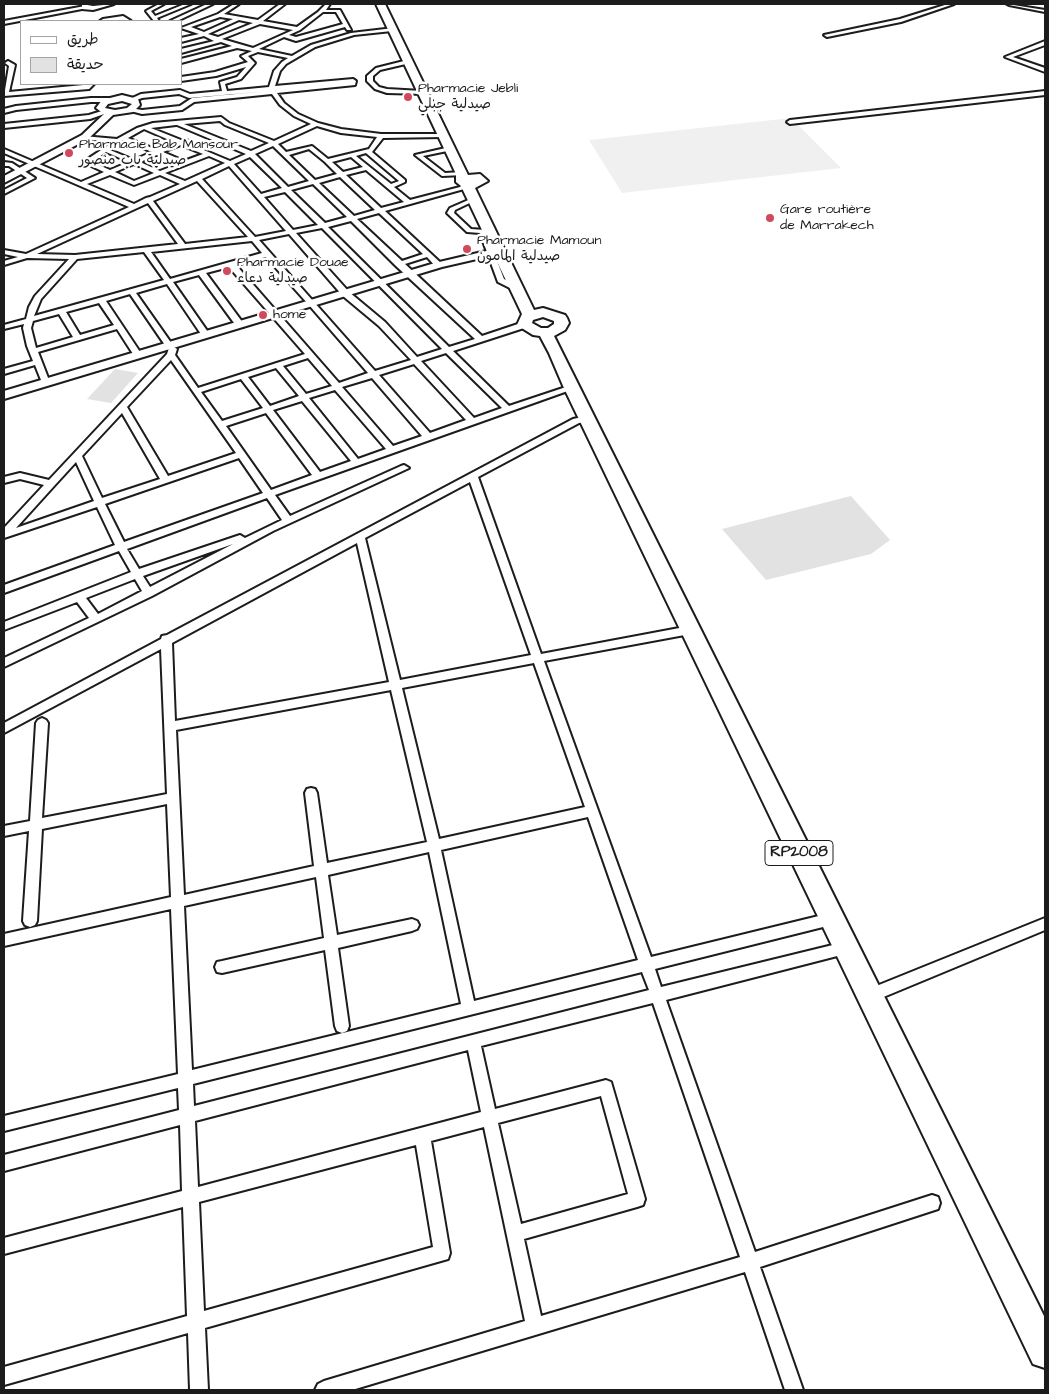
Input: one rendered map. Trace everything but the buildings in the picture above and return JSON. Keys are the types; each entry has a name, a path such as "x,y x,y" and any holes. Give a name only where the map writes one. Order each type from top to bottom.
{"highway":[{"path":"380,4 450,149 469,180 481,194 530,317 533,331 552,339"},
{"path":"388,4 469,173 469,180 475,199 495,251 517,288 530,317"},
{"name":"RP2008","path":"530,317 549,312 560,318 561,326 552,339 572,388 845,948 1045,1352"}],"street":[{"path":"4,23 85,5 96,8 110,4"},
{"path":"162,4 148,11 155,20 189,4"},
{"path":"175,20 211,4"},
{"path":"184,28 220,15 237,4"},
{"path":"182,51 218,40 259,22 283,4"},
{"path":"252,63 244,56 298,29 322,11 328,4"},
{"path":"827,35 901,20 952,4"},
{"path":"1009,4 1045,12"},
{"path":"49,8 55,13"},
{"path":"96,8 102,20"},
{"path":"322,11 338,11 345,25 353,34"},
{"path":"220,15 298,29"},
{"path":"109,20 122,18 126,20"},
{"path":"182,40 204,34 239,18"},
{"path":"285,36 296,39 345,25"},
{"path":"184,28 238,46 291,57"},
{"path":"272,91 277,72 291,57 313,46 353,34 392,29"},
{"path":"1045,43 1009,58 1045,70"},
{"path":"182,61 238,46"},
{"path":"1036,46 1045,49"},
{"path":"408,62 378,69 370,76 370,81 377,88 387,92 422,93"},
{"path":"182,79 216,74 252,63"},
{"path":"225,93 222,83 239,78 252,63"},
{"path":"18,64 7,64 5,94 62,86 90,87 91,85"},
{"path":"4,111 44,105 127,99 180,92 188,96 272,91 353,84 353,81 272,91 190,101 182,108 142,112 130,110 107,112 90,117 4,126"},
{"path":"36,85 36,91"},
{"path":"127,99 128,90"},
{"path":"272,91 282,104 296,115 316,124 341,131 381,136 443,135"},
{"path":"790,122 1045,93"},
{"path":"127,99 136,105 130,110"},
{"path":"107,112 100,106 109,100"},
{"path":"4,180 36,165 85,137 107,112"},
{"path":"210,154 134,183 89,162 120,139 144,127 175,122 221,119 227,124 273,143 316,182 350,218 480,339"},
{"path":"175,122 250,154 508,410"},
{"path":"4,263 27,256 132,206 316,124"},
{"path":"144,127 230,163 294,232 346,294 382,324 472,421"},
{"path":"81,184 203,134"},
{"path":"327,161 367,151 374,147 381,136"},
{"path":"85,137 120,139 158,152 185,164"},
{"path":"285,154 310,147 439,265"},
{"path":"450,149 418,155 444,176 469,180"},
{"path":"106,150 183,183"},
{"path":"4,151 132,206"},
{"path":"367,151 403,181 390,187"},
{"path":"352,154 408,203"},
{"path":"4,164 10,164 32,178 4,192"},
{"path":"260,196 367,168"},
{"path":"197,177 312,303 428,437"},
{"path":"4,252 27,256 75,257 184,247 294,232 323,226 462,188 469,180"},
{"path":"148,199 184,247"},
{"path":"4,395 138,355 172,349 206,335 439,265 495,251 483,231 469,231 450,211 475,199"},
{"path":"147,251 206,335"},
{"path":"4,327 268,254"},
{"path":"399,264 427,256"},
{"path":"46,383 36,362 27,328 38,298 75,257"},
{"path":"231,264 392,450"},
{"path":"201,272 240,325"},
{"path":"132,292 172,349 196,391 288,521"},
{"path":"101,300 138,355"},
{"path":"61,311 78,338"},
{"path":"220,425 480,339 530,317"},
{"path":"33,351 119,326"},
{"path":"4,535 123,407 172,349"},
{"path":"196,391 311,355"},
{"path":"4,372 36,362"},
{"path":"278,365 357,463"},
{"path":"243,376 318,476"},
{"path":"4,589 472,421 572,388"},
{"path":"123,407 166,481"},
{"path":"4,728 576,421 587,419"},
{"path":"4,535 242,454"},
{"path":"78,456 98,502 121,547 148,593"},
{"path":"4,663 148,593 270,529 404,468"},
{"path":"4,480 18,476 51,484"},
{"path":"473,476 658,997 794,1390"},
{"path":"4,626 137,574 270,529"},
{"path":"360,536 434,846 470,1008"},
{"path":"79,597 96,619"},
{"path":"170,727 690,630"},
{"path":"166,640 200,1390"},
{"path":"30,921 42,723"},
{"path":"311,793 342,1026"},
{"path":"4,831 173,798"},
{"path":"4,940 592,811"},
{"path":"4,1124 831,919"},
{"path":"869,996 1045,924"},
{"path":"222,967 412,925"},
{"path":"4,1163 187,1117 473,1041 658,997 845,948"},
{"path":"473,1041 535,1328"},
{"path":"4,1246 606,1086 637,1199 515,1234"},
{"path":"4,1376 442,1253 422,1136"},
{"path":"324,1390 750,1262 932,1203"}],"shaded area":[{"path":"791,118 841,168 622,193 589,140"}],"green space":[{"path":"115,369 138,373 111,403 87,399"},
{"path":"851,496 890,540 871,554 766,580 722,529"}],"place":[{"name":"Pharmacie Jebli صيدلية جبلي","path":"408,97"},
{"name":"Pharmacie Bab Mansour صيدلية باب منصور","path":"69,153"},
{"name":"Gare routière de Marrakech","path":"770,218"},
{"name":"Pharmacie Mamoun صيدلية المامون","path":"467,249"},
{"name":"Pharmacie Douae صيدلية دعاء","path":"227,271"},
{"name":"home","path":"263,315"}]}
